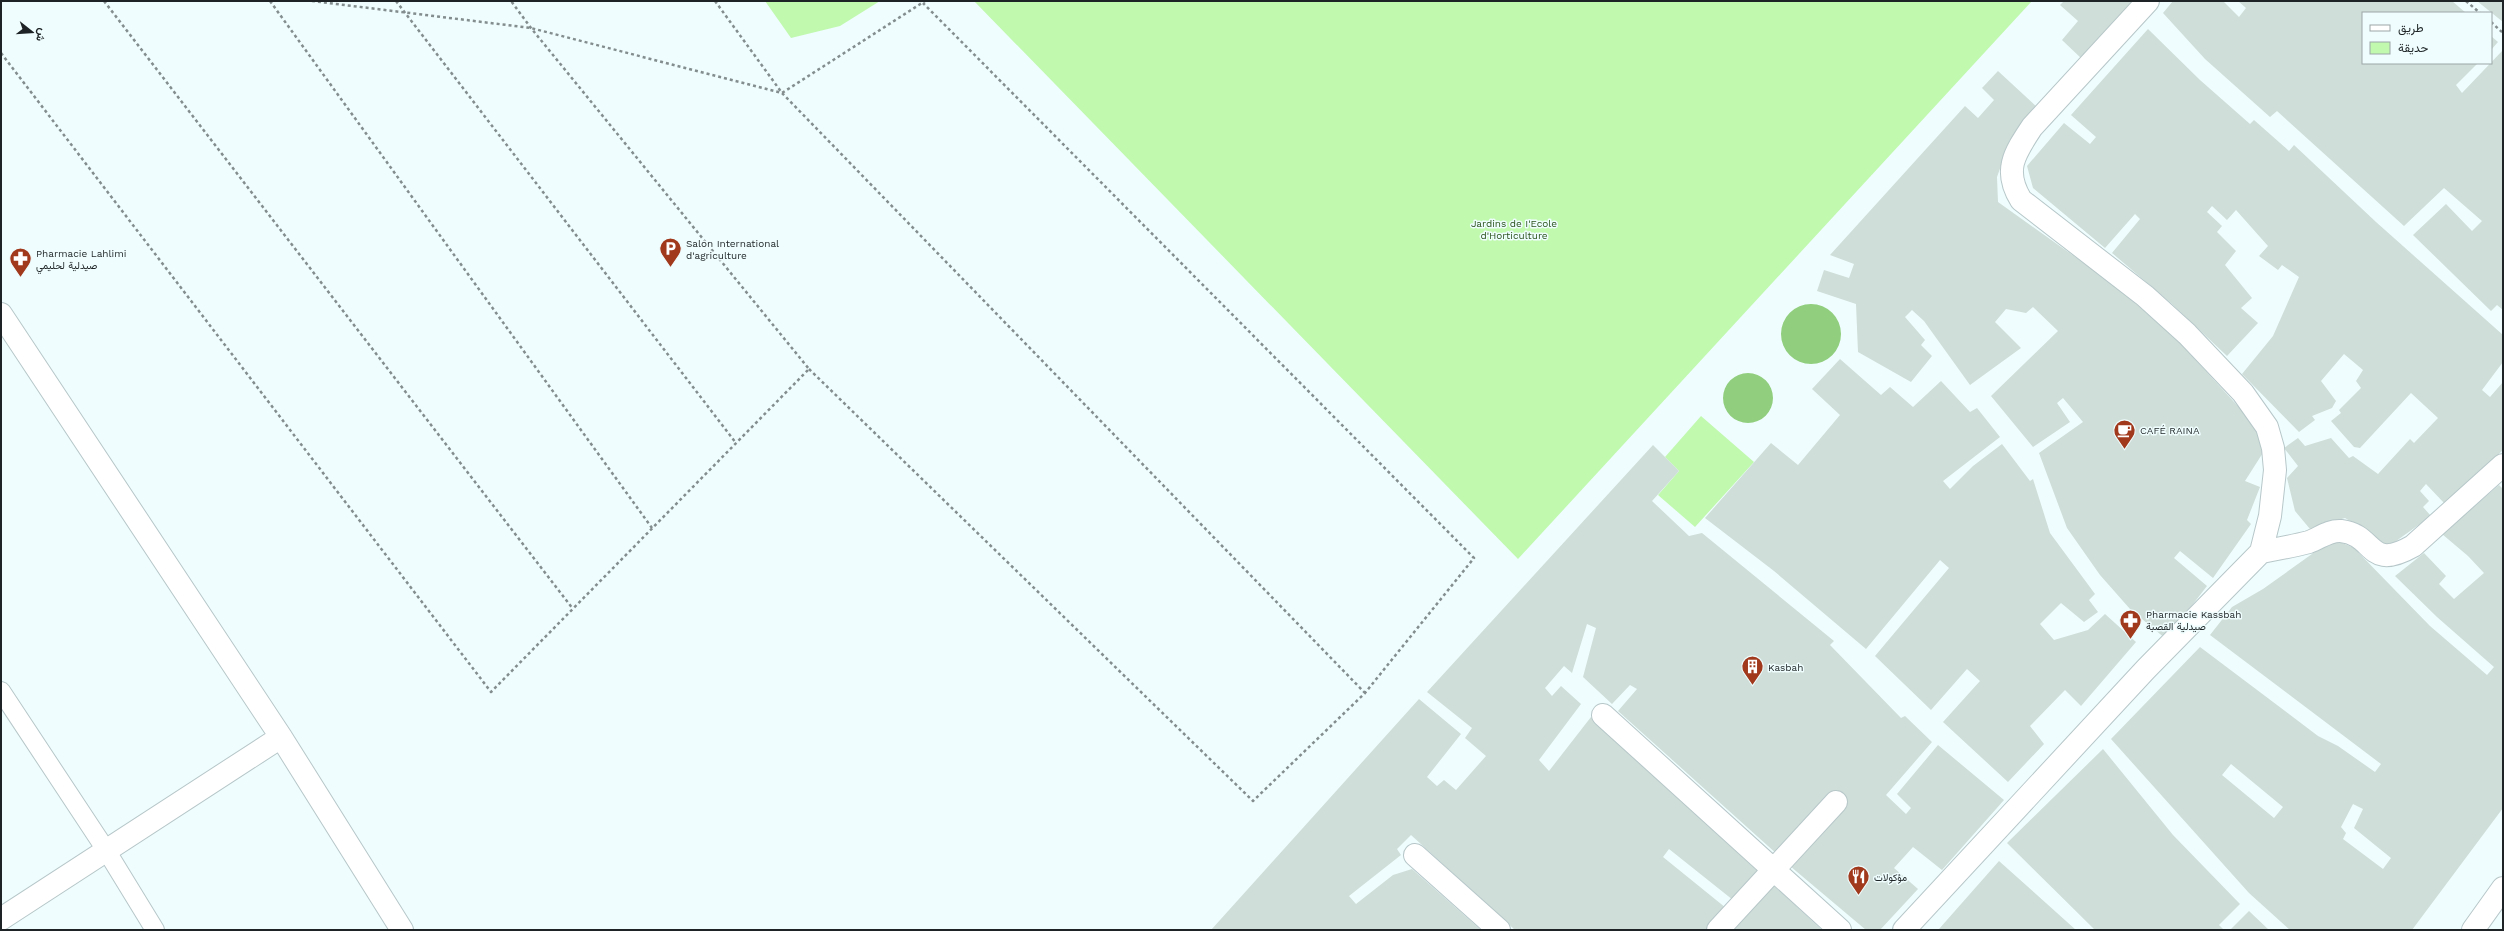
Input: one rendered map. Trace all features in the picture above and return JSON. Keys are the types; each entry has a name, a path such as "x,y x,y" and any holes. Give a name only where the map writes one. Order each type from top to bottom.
{"street":[{"path":"1904,930 2146,669 2261,552 2270,516 2275,470 2273,448 2267,427 2243,394 2186,334 2145,296 2021,200 2011,176 2013,162 2019,147 2032,127 2148,1"},
{"path":"1,314 281,737 402,930"},
{"path":"2261,552 2310,542 2332,532 2342,532 2357,538 2375,552 2388,557 2398,554 2413,546 2503,465"},
{"path":"1603,715 1840,930"},
{"path":"1,919 281,737"},
{"path":"1718,930 1836,802"},
{"path":"1414,855 1499,930"},
{"path":"2473,930 2503,888"}],"lane":[{"path":"1,691 106,850 155,930"}],"path":[{"path":"104,1 574,609"},
{"path":"270,1 652,528"},
{"path":"312,1 406,14 531,28 782,93 924,2 1474,558 1366,693 1253,801 809,369 531,28 511,1"},
{"path":"396,1 736,443"},
{"path":"716,1 782,93 1366,693"},
{"path":"2466,1 2479,12"},
{"path":"2492,23 2503,33"},
{"path":"1,53 491,692 809,369"}],"green space":[{"path":"765,1 880,1 840,26 791,38"},
{"name":"Jardins de I'Ecole d'Horticulture","path":"974,1 2032,1 1518,559"},
{"path":"1805,304 1817,304 1828,309 1836,317 1841,328 1839,346 1828,359 1817,364 1805,364 1794,359 1786,351 1781,340 1781,328 1786,317 1794,309"},
{"path":"1748,373 1757,375 1768,384 1773,398 1771,407 1762,418 1748,423 1739,421 1728,412 1723,398 1725,389 1734,378"},
{"path":"1701,416 1754,462 1695,527 1658,495 1679,471 1665,457"}],"building":[{"path":"2064,1 2136,1 2083,60 2062,40 2078,21 2060,5"},
{"path":"2173,1 2223,1 2239,17 2246,8 2238,1 2452,1 2465,12 2362,12 2362,64 2477,64 2456,85 2462,93 2490,64 2492,64 2492,62 2503,50 2503,310 2497,305 2491,311 2413,235 2446,204 2472,231 2482,221 2444,188 2404,226 2277,111 2270,117 2205,59 2163,13"},
{"path":"2477,1 2503,1 2503,22"},
{"path":"2148,29 2200,80 2250,124 2254,120 2289,151 2294,145 2376,222 2503,335 2503,362 2482,390 2490,397 2503,382 2503,450 2445,504 2426,484 2420,491 2429,501 2423,507 2431,516 2392,544 2381,545 2362,528 2345,518 2310,529 2295,511 2287,478 2298,466 2284,448 2298,438 2305,446 2331,438 2349,458 2353,456 2378,474 2410,439 2414,443 2438,418 2411,393 2360,448 2354,447 2331,421 2341,413 2339,410 2361,388 2356,381 2363,370 2344,354 2321,381 2336,401 2332,408 2312,416 2315,420 2299,432 2242,374 2273,336 2299,277 2282,265 2278,270 2259,256 2268,246 2236,210 2227,220 2212,206 2207,212 2222,226 2217,232 2236,251 2225,265 2252,298 2241,308 2258,323 2227,356 2172,304 2112,253 2140,219 2135,214 2105,248 2033,188 2027,166 2064,123 2090,144 2096,137 2071,115"},
{"path":"2492,37 2498,42 2492,49"},
{"path":"1998,71 2037,107 2010,140 1997,177 1998,202 2116,286 2179,342 2247,416 2266,448 2245,481 2260,487 2247,520 2251,524 2213,578 2180,551 2174,558 2207,586 2166,639 2130,609 2100,575 2067,528 2039,453 2083,422 2063,398 2057,403 2070,422 2033,447 1991,396 2058,331 2033,307 2026,313 2006,309 1995,322 2021,348 1970,385 1924,321 1912,310 1905,317 1925,340 1921,345 1932,356 1911,382 1858,352 1856,304 1817,291 1824,270 1849,278 1854,264 1830,255 1965,106 1978,118 1994,100 1982,88"},
{"path":"1840,359 1881,395 1890,387 1913,407 1941,381 1970,412 1977,408 2000,437 1943,481 1950,489 1973,466 2002,444 2030,481 2033,479 2050,533 2095,594 2089,600 2098,612 2084,622 2061,603 2040,624 2054,640 2088,630 2105,614 2136,642 2081,706 2065,690 2030,726 2044,744 2008,782 1943,722 1980,681 1967,669 1931,710 1875,656 1949,568 1940,560 1866,649 1774,571 1705,518 1771,443 1798,465 1840,415 1812,389"},
{"name":"Kasbah","path":"1653,445 1679,471 1652,501 1689,536 1702,533 1834,641 1830,645 1901,718 1905,716 1932,742 1886,795 1906,814 1911,808 1897,794 1938,745 2004,800 1942,870 1913,847 1894,868 1918,889 1880,930 1866,930 1790,866 1846,798 1837,790 1778,855 1618,711 1637,689 1630,685 1612,704 1583,677 1596,628 1587,624 1572,673 1564,666 1545,688 1552,696 1561,686 1581,704 1539,760 1549,771 1591,717 1761,872 1733,900 1669,849 1663,857 1726,908 1706,930 1515,930 1411,835 1397,849 1401,855 1349,896 1356,904 1393,875 1412,869 1481,930 1211,930 1419,699 1461,734 1427,777 1437,786 1444,780 1456,790 1486,756 1465,738 1472,728 1427,692"},
{"path":"2499,485 2503,489 2503,808 2412,930 2290,930 2249,893 2111,739 2200,647 2318,736 2338,746 2375,772 2381,764 2210,635 2232,607 2263,589 2333,539 2354,548 2430,626 2487,675 2494,667 2437,617 2395,576 2424,553 2446,576 2439,584 2454,599 2484,573 2468,556 2442,534","holes":["2231,764 2283,807 2274,818 2222,775","2353,804 2363,809 2354,828 2391,858 2383,869 2343,839 2346,833 2341,827"]},
{"path":"2103,749 2173,835 2240,904 2219,925 2224,930 2095,930 2007,843"},
{"path":"1999,861 2076,930 1940,930 1939,929"},
{"path":"1773,885 1822,930 1732,930"},
{"path":"2249,911 2269,930 2230,930"}],"place":[{"name":"Salon International d'agriculture","path":"670,268"},
{"name":"Pharmacie Lahlimi صيدلية لحليمي","path":"20,278"},
{"name":"CAFÉ RAINA","path":"2124,450"},
{"name":"Pharmacie Kassbah صيدلية القصبة","path":"2131,640"},
{"name":"Kasbah","path":"1753,686"},
{"name":"مؤكولات","path":"1859,896"}]}
